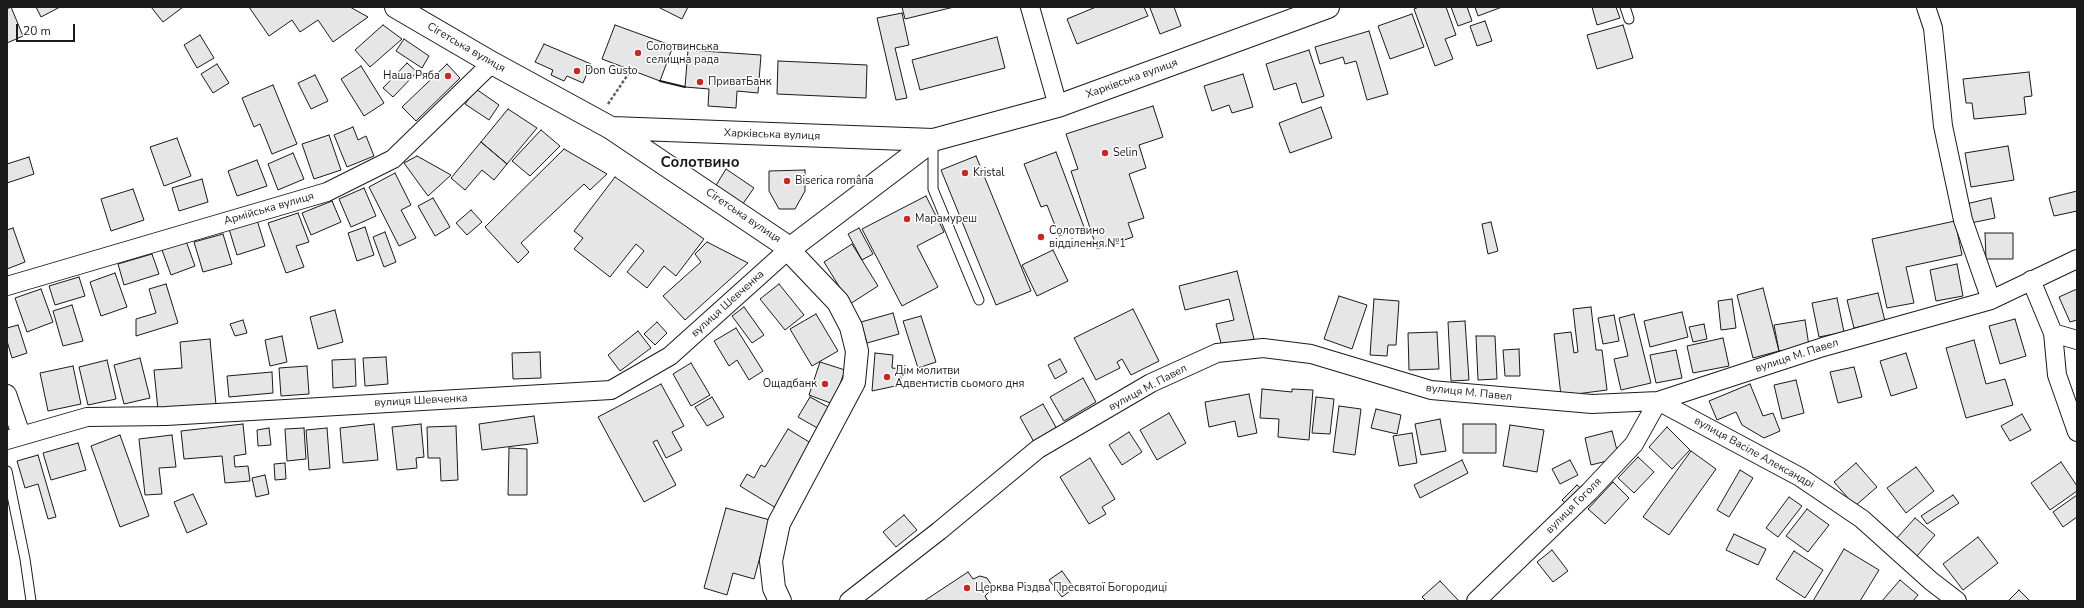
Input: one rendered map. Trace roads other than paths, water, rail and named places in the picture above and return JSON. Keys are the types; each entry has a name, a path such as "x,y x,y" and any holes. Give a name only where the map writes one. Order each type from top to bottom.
{"street":[{"path":"1030,7 1058,106"},
{"path":"1926,7 1933,28 1944,126 1963,220 1991,300"},
{"name":"Сігетська вулиця","path":"405,9 492,63 611,128 782,243 838,302 851,327 857,352 854,382 779,523 771,561 774,588 780,601"},
{"name":"Харківська вулиця","path":"611,128 933,140 1058,106 1318,9"},
{"name":"Армійська вулиця","path":"7,286 327,192 393,159 492,63"},
{"name":"Харківська вулиця","path":"788,250 933,140"},
{"name":"вулиця Шевченка","path":"14,437 87,418 166,416 611,390 670,356 788,250"},
{"name":"вулиця М. Павел","path":"849,601 939,531 1038,448 1151,383 1217,353 1263,348 1312,354 1431,390 1592,404 1658,402 1823,347 1991,300 2077,259"},
{"path":"2031,280 2053,333 2057,375 2077,432"},
{"path":"2053,333 2077,340"},
{"path":"7,394 14,437"},
{"name":"вулиця Гоголя","path":"1476,601 1590,492 1634,444 1658,402"},
{"name":"вулиця Васіле Александрі","path":"1658,402 1800,477 1862,519 1931,581 1957,601"}],"lane":[{"path":"1625,7 1629,19"},
{"path":"933,140 933,188 978,300"},
{"path":"7,471 25,559 31,601"}],"place":[{"name":"Солотвинська селищна рада","path":"638,53"},
{"name":"Don Gusto","path":"577,71"},
{"name":"Наша Ряба","path":"448,76"},
{"name":"ПриватБанк","path":"700,82"},
{"name":"Selin","path":"1105,153"},
{"name":"Kristal","path":"965,173"},
{"name":"Biserica româna","path":"787,181"},
{"name":"Марамуреш","path":"907,219"},
{"name":"Солотвино відділення №1","path":"1041,237"},
{"name":"Дім молитви Адвентистів сьомого дня","path":"887,377"},
{"name":"Ощадбанк","path":"825,384"},
{"name":"Церква Різдва Пресвятої Богородиці","path":"967,588"}],"district":[{"name":"Солотвино","path":"700,163"}]}
